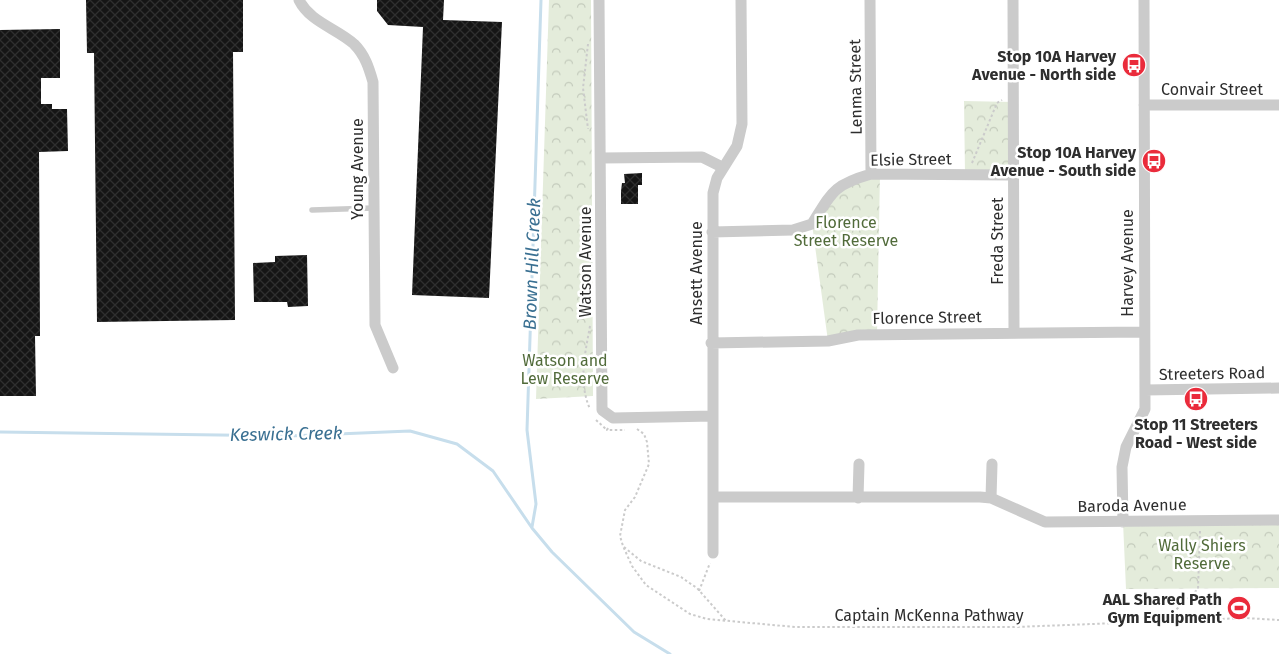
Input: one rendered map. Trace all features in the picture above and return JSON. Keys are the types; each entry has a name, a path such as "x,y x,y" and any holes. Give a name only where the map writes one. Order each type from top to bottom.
{"street":[{"name":"Young Avenue","path":"300,0 305,11 354,44 367,62 373,82 375,325 393,368"},
{"name":"Watson Avenue","path":"599,0 602,410 613,418"},
{"name":"Ansett Avenue","path":"713,553 711,343 713,193 722,167 736,146 742,124 741,0"},
{"name":"Lenma Street","path":"870,0 872,174"},
{"name":"Freda Street","path":"1013,0 1014,332"},
{"name":"Harvey Avenue","path":"1123,522 1122,467 1126,447 1145,409 1143,332 1144,0"},
{"name":"Convair Street","path":"1144,106 1279,105"},
{"path":"601,158 702,157 722,167"},
{"name":"Elsie Street","path":"712,232 793,230 812,224 831,193 850,180 872,174 1013,174"},
{"name":"Florence Street","path":"711,343 828,341 858,335 1143,332"},
{"name":"Streeters Road","path":"1145,390 1279,388"},
{"path":"613,418 713,416"},
{"path":"858,464 858,498"},
{"path":"991,498 992,464"},
{"name":"Baroda Avenue","path":"713,497 991,498 1045,522 1279,520"}],"lane":[{"path":"312,210 374,208"}],"path":[{"path":"588,43 583,88 589,133"},
{"path":"972,163 997,104 1002,100"},
{"path":"590,238 590,274"},
{"path":"591,319 583,373 586,398 592,412"},
{"path":"595,417 607,430"},
{"path":"607,430 613,418"},
{"path":"607,430 628,429"},
{"name":"Captain McKenna Pathway","path":"635,429 644,434 647,442 649,464 635,497 625,510 620,536 637,574 656,593 690,614 727,622 795,627 1016,627 1161,623 1245,618 1279,620"},
{"path":"1161,623 1198,589 1200,521"},
{"path":"623,546 641,561 680,577 699,591 727,622"},
{"path":"699,591 706,577 713,553"}],"green space":[{"name":"Watson and Lew Reserve","path":"549,0 591,0 593,396 536,399"},
{"path":"964,101 1013,102 1013,175 965,174"},
{"name":"Florence Street Reserve","path":"880,174 877,334 828,341 812,224 831,193"},
{"name":"Wally Shiers Reserve","path":"1279,520 1279,588 1126,589 1123,522"}],"building":[{"path":"86,0 243,0 243,52 233,52 235,320 97,322 94,53 87,53"},
{"path":"377,0 444,0 443,20 502,22 489,298 412,295 423,27 388,25 377,11"},
{"path":"60,29 60,78 41,78 41,104 52,104 52,109 67,109 68,151 39,152 40,336 35,336 36,396 0,396 0,30"},
{"path":"642,173 642,185 638,185 638,204 621,204 622,183 625,183 624,174"},
{"path":"307,255 308,306 288,307 287,302 254,302 253,263 275,262 275,256"}],"waterway":[{"name":"Brown Hill Creek","path":"532,527 536,504 527,430 541,0"},
{"name":"Keswick Creek","path":"0,432 289,436 410,431 457,444 493,471 532,528 552,552 634,632 670,654"}],"place":[{"name":"Stop 10A Harvey Avenue - North side","path":"1134,65"},
{"name":"Stop 10A Harvey Avenue - South side","path":"1154,161"},
{"name":"Stop 11 Streeters Road - West side","path":"1196,399"},
{"name":"AAL Shared Path Gym Equipment","path":"1239,608"}]}
